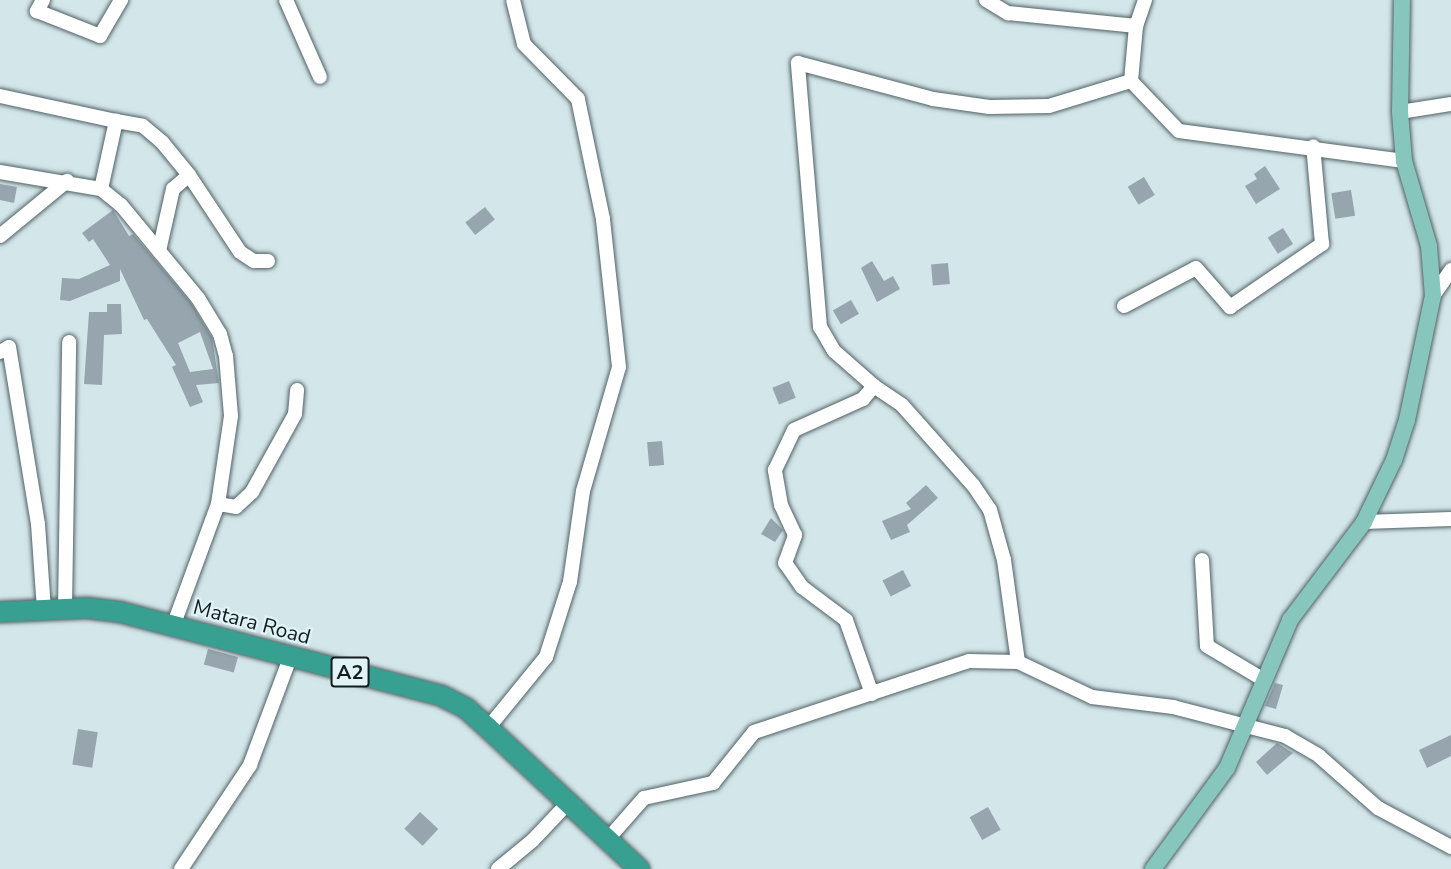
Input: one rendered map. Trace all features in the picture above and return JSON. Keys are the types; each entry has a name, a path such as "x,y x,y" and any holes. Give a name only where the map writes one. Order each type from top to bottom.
{"highway":[{"name":"Matara Road","path":"0,612 65,608 120,612 442,696 467,709 639,869"}],"main road":[{"path":"1153,869 1227,768 1290,620 1364,522 1394,460 1407,420 1432,296 1429,246 1404,161 1400,112 1402,0"}],"street":[{"path":"43,0 37,11 100,36 121,0"},
{"path":"286,0 320,77"},
{"path":"488,728 546,657 570,582 583,491 619,367 603,219 578,99 524,44 513,0"},
{"path":"986,0 1008,13 1136,26"},
{"path":"1145,0 1136,26 1131,81 1179,131 1313,146 1404,161"},
{"path":"1018,662 1004,560 990,510 973,485 902,405 874,386 834,351 820,327 798,63 933,99 989,107 1048,106 1131,81"},
{"path":"0,96 143,126 162,142 189,175 240,252 254,261 268,261"},
{"path":"1400,112 1451,104"},
{"path":"101,189 116,121"},
{"path":"1124,306 1196,268 1230,307 1322,244 1313,146"},
{"path":"0,172 67,181 101,189 121,205 198,298 220,334 226,356 231,416 218,504 173,626"},
{"path":"159,252 173,189 189,175"},
{"path":"0,236 67,181"},
{"path":"1432,296 1451,270"},
{"path":"65,608 69,342"},
{"path":"0,352 9,347 39,524 44,609"},
{"path":"872,694 846,620 802,588 784,563 795,535 781,505 776,470 786,455 794,430 862,399 874,386"},
{"path":"218,504 236,507 252,492 295,414 297,390"},
{"path":"1364,522 1451,519"},
{"path":"1202,560 1207,646 1264,680"},
{"path":"181,869 250,765 290,658"},
{"path":"608,839 644,798 713,783 754,732 969,661 1018,662 1092,697 1173,707 1285,736 1319,756 1378,808 1451,847"},
{"path":"498,869 533,840 568,803"}],"building":[{"path":"1265,166 1280,189 1256,204 1245,186 1257,179 1254,174"},
{"path":"1144,177 1155,195 1139,205 1128,187"},
{"path":"0,184 17,187 14,203 0,200"},
{"path":"1351,190 1355,216 1335,219 1331,193"},
{"path":"485,207 495,220 475,235 465,222"},
{"path":"113,210 129,236 133,234 191,303 212,338 219,383 196,385 203,402 190,407 172,367 176,365 147,319 144,320 120,269 120,281 70,301 60,300 62,278 79,279 110,265 93,239 89,242 82,233","holes":["200,332 213,369 190,372 178,343"]},
{"path":"1283,228 1293,244 1278,254 1268,238"},
{"path":"872,261 884,281 893,276 900,289 877,302 861,268"},
{"path":"948,263 950,284 933,285 931,264"},
{"path":"851,300 859,314 841,324 833,310"},
{"path":"107,304 121,304 122,334 104,335 102,385 84,384 89,312 107,312"},
{"path":"789,381 796,398 779,404 772,388"},
{"path":"662,441 664,465 649,466 647,442"},
{"path":"926,485 938,498 907,525 910,532 891,540 882,521 911,509 906,503"},
{"path":"771,518 783,530 775,542 761,534"},
{"path":"903,570 911,586 891,596 883,580"},
{"path":"208,649 238,657 234,672 204,664"},
{"path":"1275,683 1283,685 1276,709 1265,706"},
{"path":"78,729 98,732 92,768 72,765"},
{"path":"1451,735 1451,756 1427,768 1419,750"},
{"path":"1277,743 1293,753 1267,775 1256,762"},
{"path":"988,807 1001,830 982,840 970,817"},
{"path":"420,812 438,829 423,846 404,829"}]}
